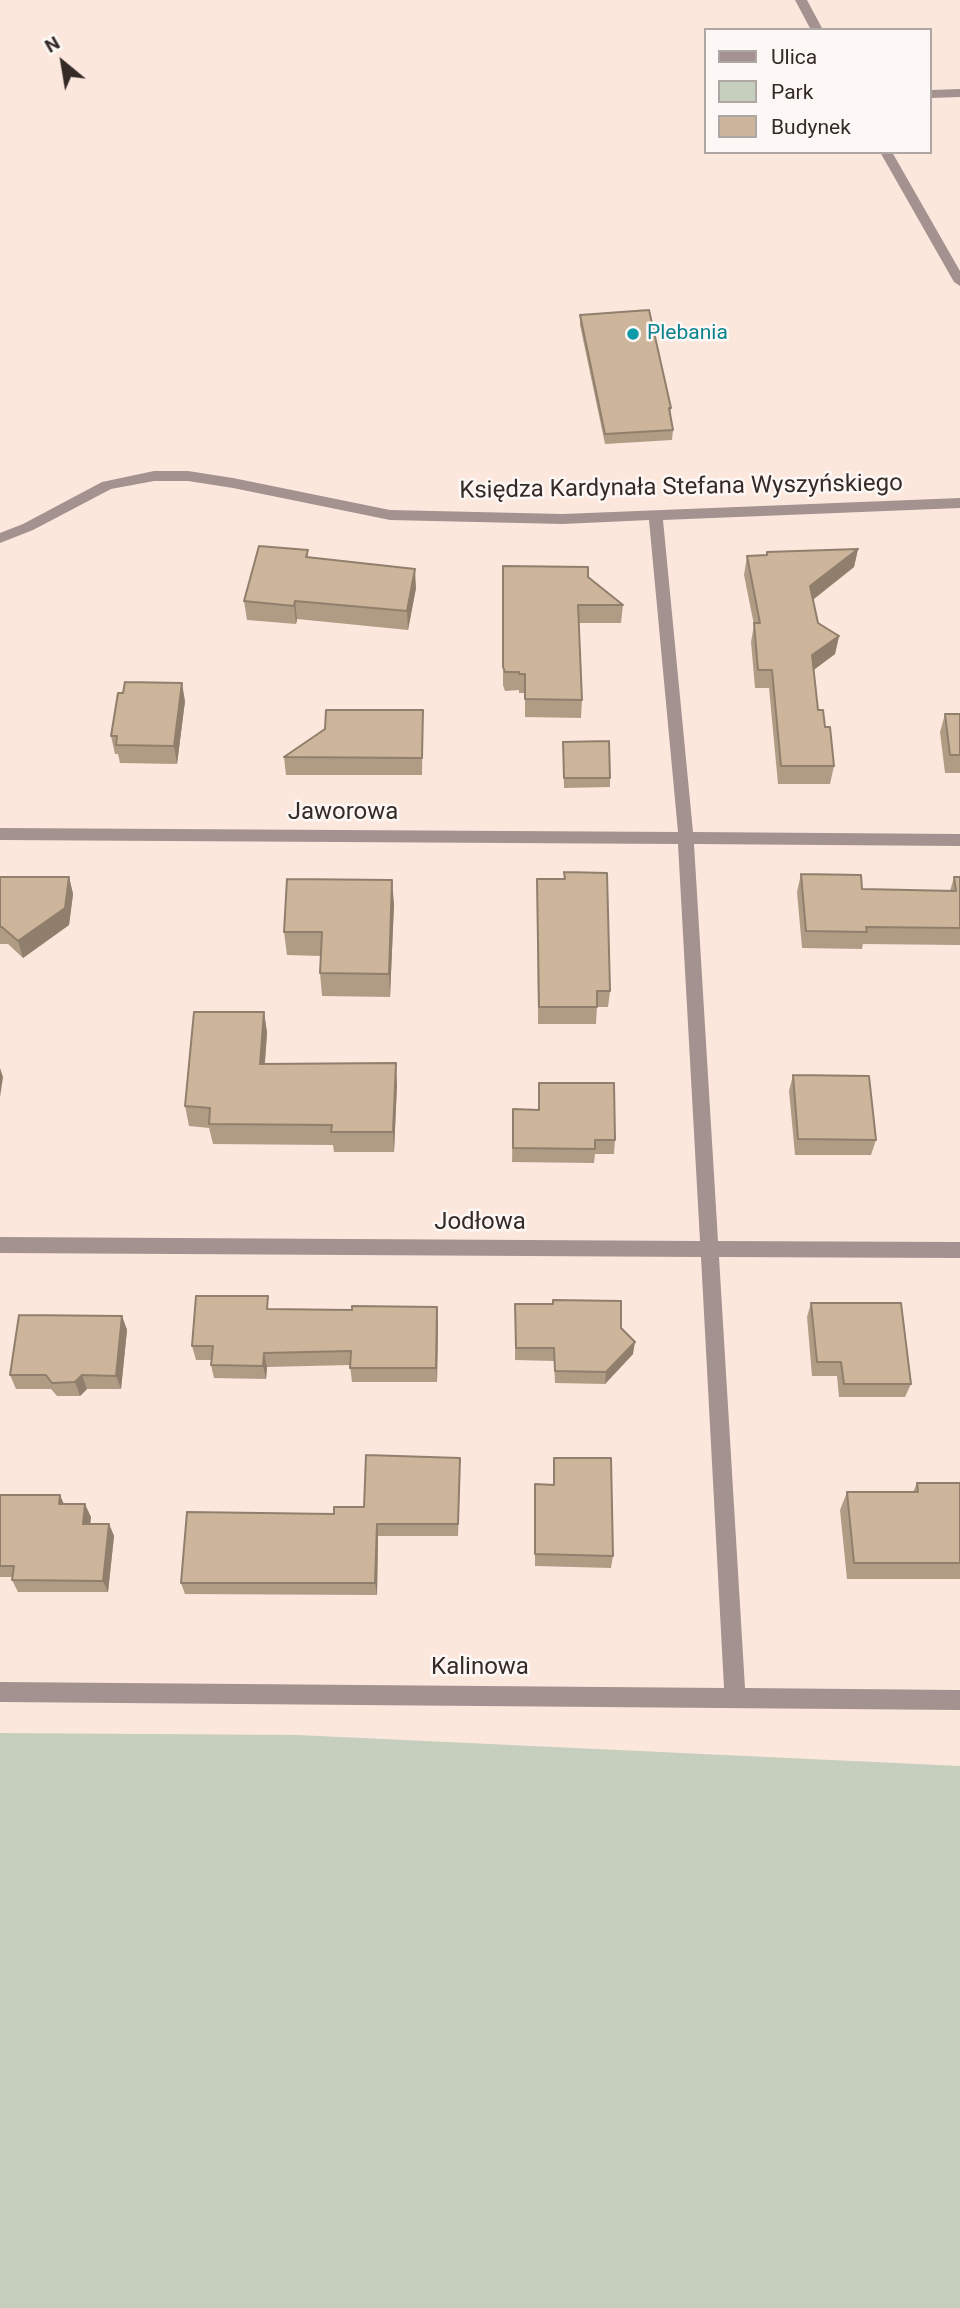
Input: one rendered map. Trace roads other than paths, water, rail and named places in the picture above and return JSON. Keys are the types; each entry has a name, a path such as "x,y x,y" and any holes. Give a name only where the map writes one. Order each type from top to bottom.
{"street":[{"path":"801,0 816,28"},
{"path":"932,94 960,93"},
{"path":"887,154 960,282"},
{"name":"Księdza Kardynała Stefana Wyszyńskiego","path":"0,538 28,527 107,485 154,476 188,476 233,483 390,515 513,518 656,516 960,503"},
{"path":"656,516 687,837 735,1696"},
{"name":"Jaworowa","path":"0,834 960,839"},
{"name":"Jodłowa","path":"0,1245 960,1250"},
{"name":"Kalinowa","path":"0,1692 735,1696 960,1700"}],"place":[{"name":"Plebania","path":"633,334"}]}
